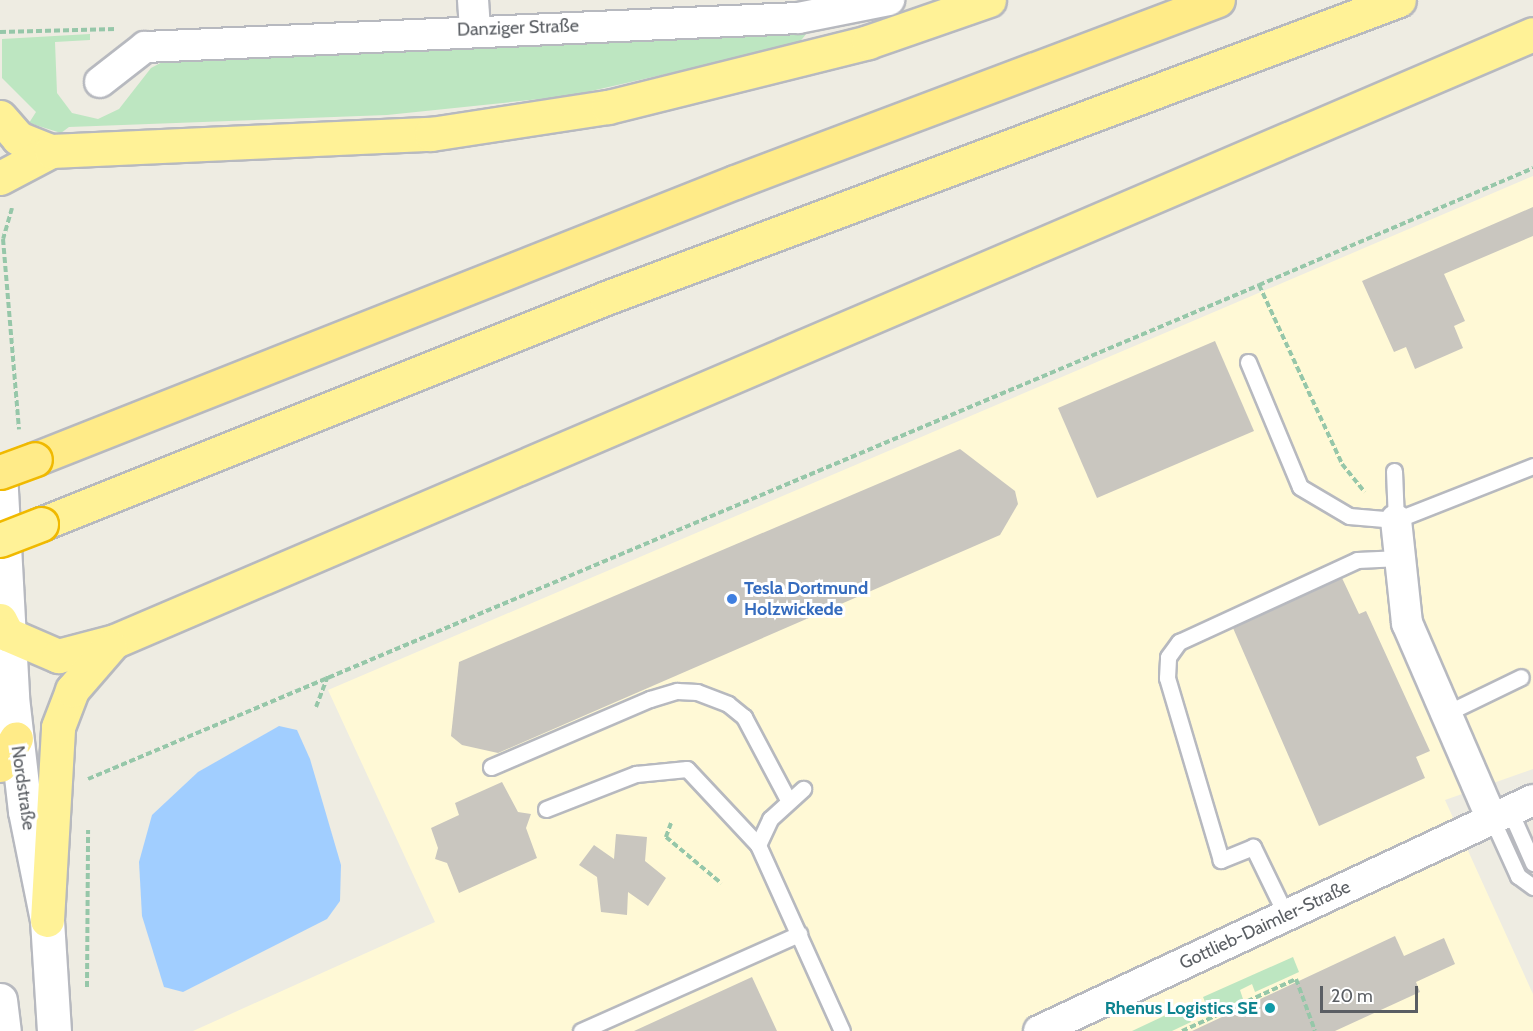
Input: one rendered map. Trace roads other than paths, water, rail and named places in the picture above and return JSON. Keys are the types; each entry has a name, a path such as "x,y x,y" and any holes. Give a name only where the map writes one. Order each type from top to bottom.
{"highway":[{"path":"0,117 18,138 51,151 309,143 510,124 751,73 868,42 989,0"},
{"path":"0,472 735,182 1218,0"},
{"path":"0,540 606,298 1399,0"},
{"path":"4,627 58,656 114,641 1533,34"},
{"path":"0,177 51,151"},
{"path":"46,920 58,728 72,690 114,641"}],"main road":[{"name":"Nordstraße","path":"0,472 8,752 46,920 54,1031"},
{"path":"0,1000 4,1031"}],"street":[{"path":"473,0 475,29"},
{"name":"Danziger Straße","path":"100,82 145,47 475,29 798,18 889,0"},
{"path":"1396,520 1407,623 1447,713 1512,810"},
{"name":"Gottlieb-Daimler-Straße","path":"1039,1031 1512,810"}],"lane":[{"path":"1248,362 1300,487 1349,516 1396,520 1533,466"},
{"path":"1394,471 1396,520"},
{"path":"1286,915 1253,847 1221,860 1167,678 1168,657 1179,642 1356,560 1400,558"},
{"path":"1447,713 1521,677"},
{"path":"491,767 650,699 677,691 698,692 728,704 744,717 787,798"},
{"path":"546,808 636,774 687,769 758,845 842,1031"},
{"path":"758,845 787,798 803,789"},
{"path":"1512,810 1533,863"},
{"path":"1512,810 1518,876 1533,886"},
{"path":"581,1031 799,934"}],"water":[{"path":"279,726 297,730 310,759 341,865 340,901 327,919 183,992 164,987 142,916 139,862 152,815 198,772"}],"place":[{"name":"Tesla Dortmund Holzwickede","path":"732,599"},
{"name":"Rhenus Logistics SE","path":"1270,1008"}]}
